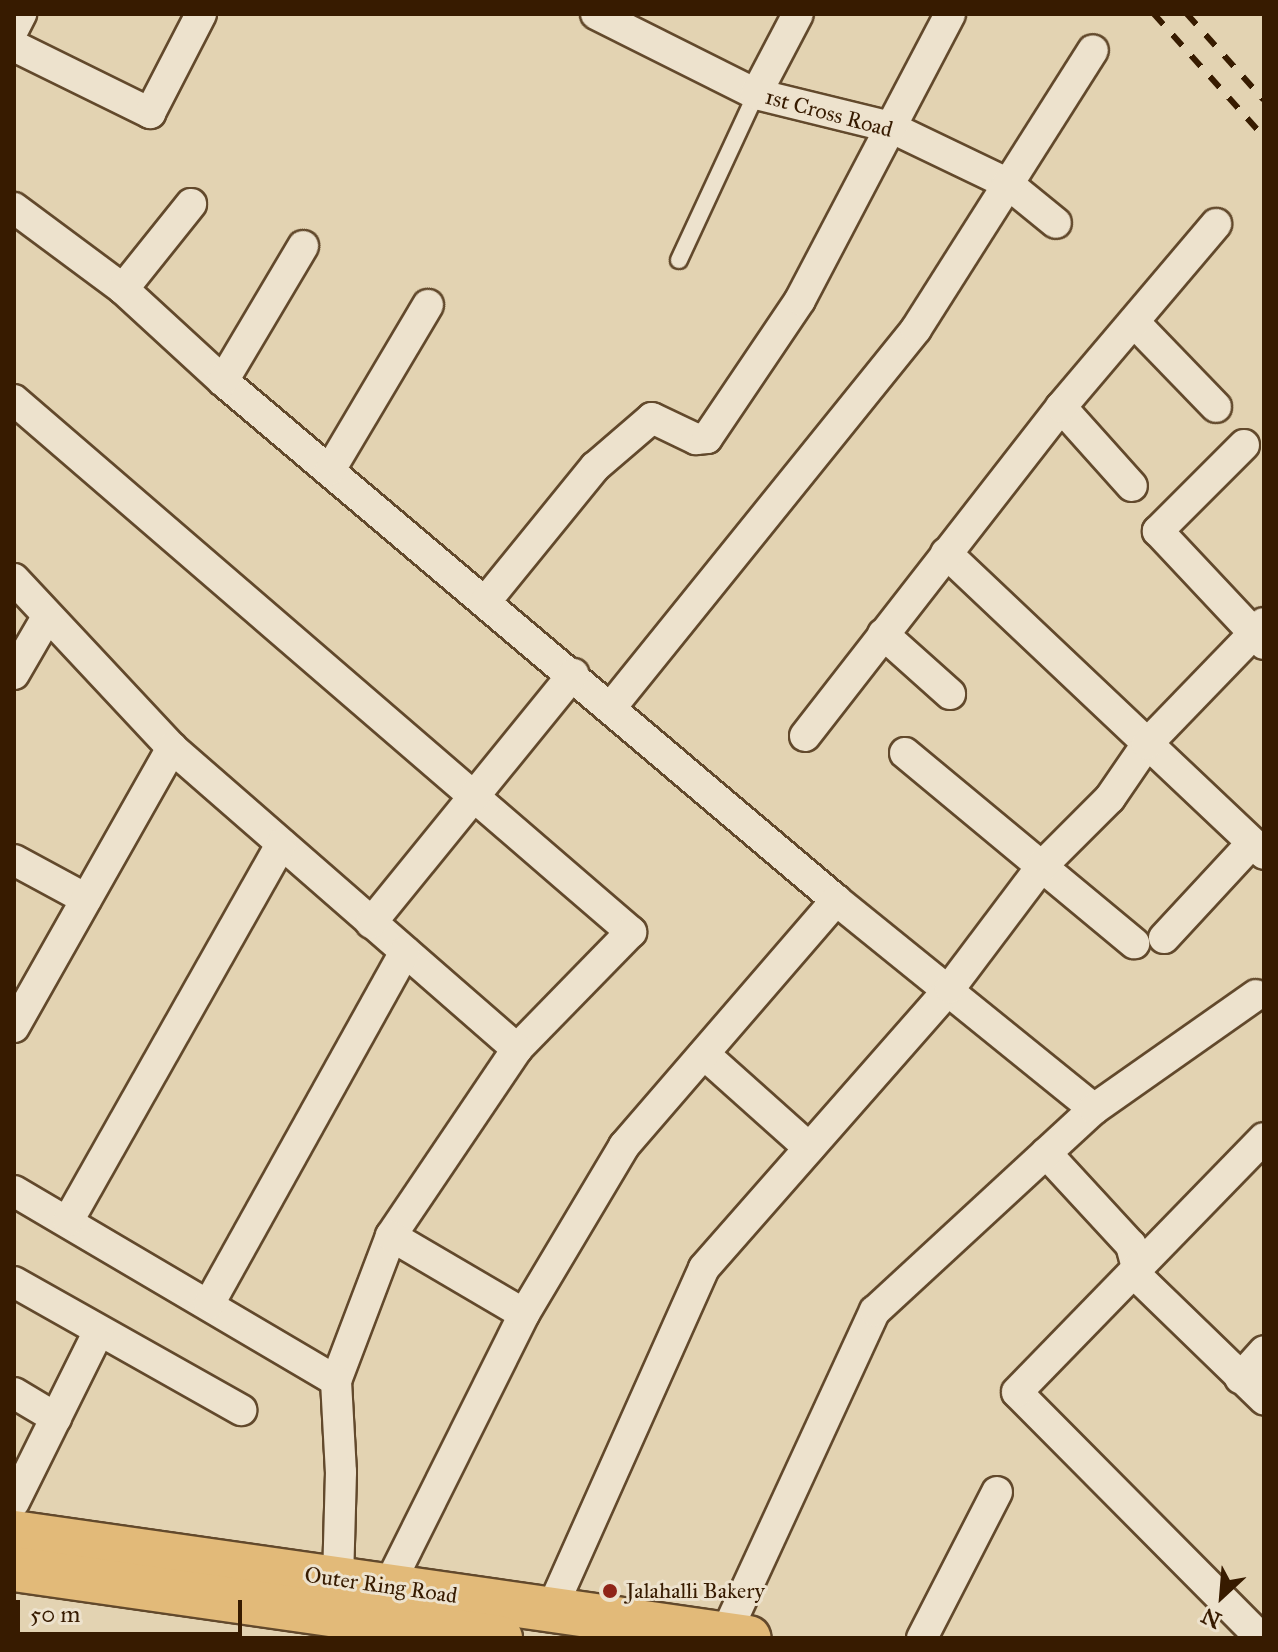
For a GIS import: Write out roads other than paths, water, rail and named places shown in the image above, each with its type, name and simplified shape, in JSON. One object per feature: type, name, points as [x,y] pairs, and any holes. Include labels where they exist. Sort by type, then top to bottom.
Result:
[{"type":"highway","name":"Outer Ring Road","points":[[14,1533],[338,1580],[380,1615],[552,1608],[737,1636]]},
{"type":"highway","name":"Outer Ring Road","points":[[14,1569],[380,1615],[500,1638]]},
{"type":"street","points":[[14,28],[21,14]]},
{"type":"street","points":[[14,46],[150,113],[201,14]]},
{"type":"street","name":"1st Cross Road","points":[[596,14],[648,25],[756,94],[890,127],[1007,183],[1056,223]]},
{"type":"street","points":[[756,94],[798,14]]},
{"type":"street","points":[[486,601],[595,467],[652,418],[696,439],[707,438],[800,300],[950,14]]},
{"type":"street","points":[[612,706],[916,329],[1093,50]]},
{"type":"street","points":[[123,289],[191,204]]},
{"type":"street","points":[[14,208],[123,289],[223,381],[612,706],[836,900],[950,988],[1094,1109]]},
{"type":"street","points":[[805,736],[1061,407],[1216,224]]},
{"type":"street","points":[[223,381],[303,246]]},
{"type":"street","points":[[330,470],[428,305]]},
{"type":"street","points":[[1134,322],[1216,407]]},
{"type":"street","points":[[14,400],[477,796],[631,932],[517,1049],[391,1236],[336,1381],[341,1472],[338,1580]]},
{"type":"street","points":[[1061,407],[1132,486]]},
{"type":"street","points":[[552,1608],[704,1268],[950,988],[1042,866],[1110,798],[1147,744],[1260,633],[1158,531],[1244,445]]},
{"type":"street","points":[[946,553],[1258,849],[1164,938]]},
{"type":"street","points":[[14,579],[172,748],[517,1049]]},
{"type":"street","points":[[14,674],[47,617]]},
{"type":"street","points":[[883,634],[950,694]]},
{"type":"street","points":[[371,923],[573,674]]},
{"type":"street","points":[[15,1022],[172,748]]},
{"type":"street","points":[[905,753],[1134,943]]},
{"type":"street","points":[[68,1221],[281,844]]},
{"type":"street","points":[[14,860],[86,899]]},
{"type":"street","points":[[380,1615],[524,1314],[624,1146],[836,900]]},
{"type":"street","points":[[209,1304],[405,952]]},
{"type":"street","points":[[737,1636],[875,1311],[1094,1109],[1256,995]]},
{"type":"street","points":[[704,1054],[809,1148]]},
{"type":"street","points":[[1261,1638],[1017,1392],[1264,1138]]},
{"type":"street","points":[[1046,1153],[1131,1245],[1135,1268],[1264,1399]]},
{"type":"street","points":[[14,1191],[336,1381]]},
{"type":"street","points":[[391,1236],[524,1314]]},
{"type":"street","points":[[14,1282],[241,1410]]},
{"type":"street","points":[[14,1502],[99,1331]]},
{"type":"street","points":[[1240,1378],[1264,1351]]},
{"type":"street","points":[[14,1393],[56,1418]]},
{"type":"street","points":[[922,1638],[997,1492]]},
{"type":"lane","points":[[679,260],[756,94]]},
{"type":"railway","points":[[1154,14],[1264,137]]},
{"type":"railway","points":[[1187,14],[1264,100]]},
{"type":"place","name":"Jalahalli Bakery","points":[[610,1591]]}]
